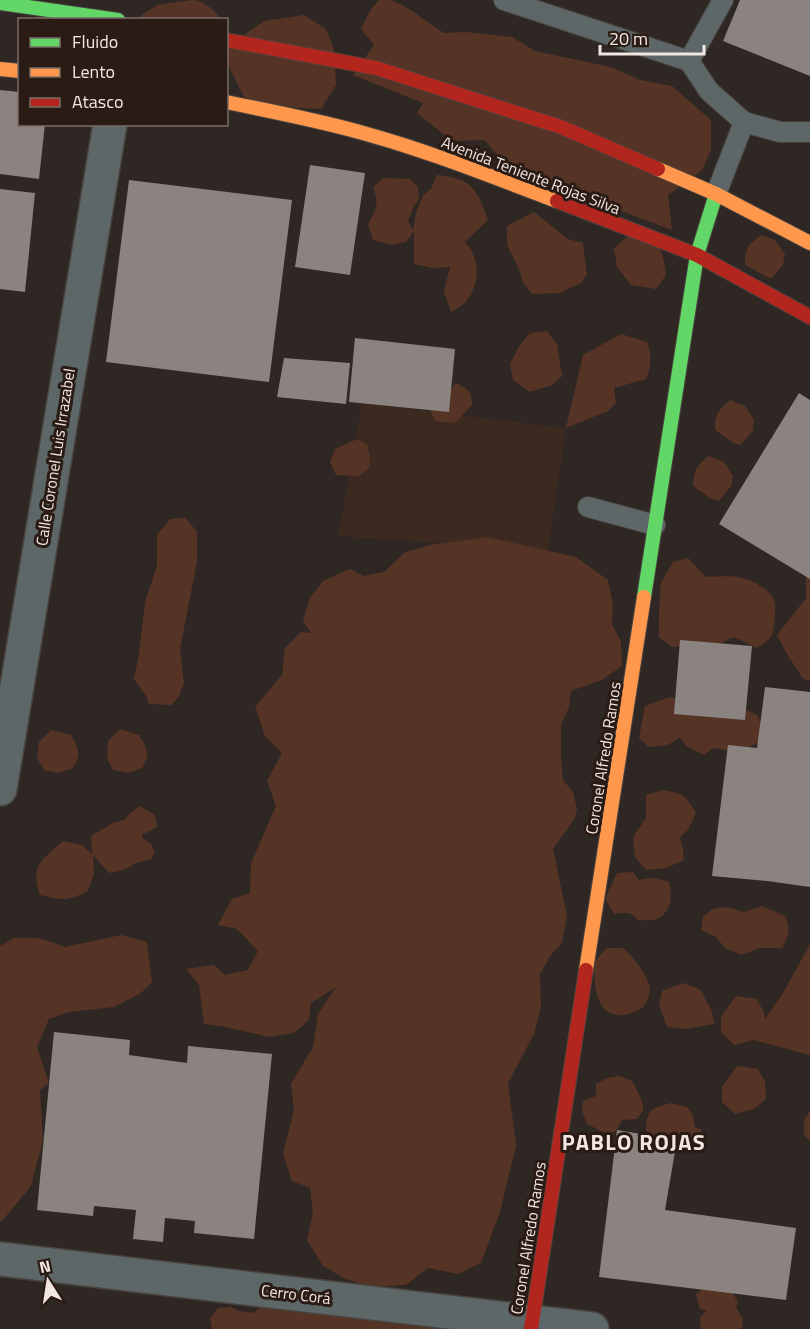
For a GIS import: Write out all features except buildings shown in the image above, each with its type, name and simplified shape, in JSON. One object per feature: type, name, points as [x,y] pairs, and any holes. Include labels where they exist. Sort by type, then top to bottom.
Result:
[{"type":"street","points":[[0,3],[104,18]]},
{"type":"street","points":[[228,40],[376,68],[561,127],[716,194],[810,243]]},
{"type":"street","points":[[0,69],[18,71]]},
{"type":"street","name":"Avenida Teniente Rojas Silva","points":[[228,102],[370,135],[454,162],[697,255],[810,317]]},
{"type":"street","name":"Calle Coronel Luis Irrazabel","points":[[0,789],[110,126]]},
{"type":"street","name":"Coronel Alfredo Ramos","points":[[532,1325],[697,255],[716,194]]},
{"type":"street","name":"Cerro Corá","points":[[0,1259],[532,1325],[592,1329]]},
{"type":"lane","points":[[504,0],[689,61],[709,91],[744,122],[780,132],[810,132]]},
{"type":"lane","points":[[689,61],[723,0]]},
{"type":"lane","points":[[716,194],[744,122]]},
{"type":"lane","points":[[588,507],[655,525]]},
{"type":"shaded area","points":[[192,0],[208,6],[219,18],[138,18],[157,5]]},
{"type":"shaded area","points":[[379,0],[391,0],[406,7],[444,33],[466,32],[512,37],[535,51],[611,67],[640,80],[672,86],[711,120],[711,150],[702,170],[668,195],[672,230],[507,168],[485,140],[452,141],[417,113],[423,103],[353,75],[374,45],[361,29],[371,9]]},
{"type":"shaded area","points":[[304,15],[326,29],[334,49],[336,85],[321,109],[248,105],[229,67],[228,70],[228,37],[234,42],[264,21]]},
{"type":"shaded area","points":[[437,175],[458,179],[472,187],[488,220],[465,242],[474,255],[476,263],[475,286],[466,302],[451,312],[444,291],[450,267],[433,268],[414,264],[414,231],[406,242],[392,245],[373,240],[368,224],[376,206],[373,187],[384,178],[410,179],[418,187],[419,199],[408,221],[413,230],[423,195],[431,189]]},
{"type":"shaded area","points":[[534,212],[568,239],[583,243],[587,274],[581,283],[560,293],[532,294],[523,282],[507,245],[507,226]]},
{"type":"shaded area","points":[[634,231],[658,240],[666,275],[656,289],[631,285],[617,267],[614,248]]},
{"type":"shaded area","points":[[761,235],[775,240],[785,254],[783,265],[771,279],[745,265],[748,247]]},
{"type":"shaded area","points":[[547,331],[557,344],[562,376],[552,385],[530,392],[513,380],[510,364],[519,346],[530,333]]},
{"type":"shaded area","points":[[621,334],[647,342],[651,360],[646,379],[614,388],[616,403],[608,411],[566,428],[583,355]]},
{"type":"shaded area","points":[[456,383],[468,391],[472,405],[455,423],[435,421],[428,406],[450,391]]},
{"type":"shaded area","points":[[730,400],[745,406],[754,420],[753,431],[740,445],[715,430],[718,413]]},
{"type":"shaded area","points":[[362,403],[566,428],[548,551],[338,536]]},
{"type":"shaded area","points":[[357,439],[367,444],[370,457],[369,468],[359,476],[336,475],[330,462],[335,449]]},
{"type":"shaded area","points":[[709,456],[724,462],[733,476],[731,486],[719,501],[710,498],[693,486],[696,469]]},
{"type":"shaded area","points":[[186,518],[197,532],[197,562],[180,649],[184,683],[179,696],[172,705],[149,704],[134,679],[145,602],[157,566],[157,535],[170,519]]},
{"type":"shaded area","points":[[487,537],[576,557],[608,580],[613,605],[612,624],[621,642],[622,666],[602,680],[571,691],[569,707],[561,725],[563,780],[573,792],[577,809],[575,818],[553,849],[567,916],[562,943],[551,955],[540,974],[541,1005],[534,1034],[508,1083],[516,1145],[500,1212],[481,1263],[458,1274],[428,1268],[406,1285],[371,1287],[346,1279],[323,1266],[307,1240],[313,1212],[310,1188],[292,1181],[283,1154],[294,1111],[291,1084],[313,1047],[318,1014],[336,987],[311,1003],[309,1020],[294,1033],[269,1037],[204,1024],[199,985],[186,969],[214,965],[225,975],[248,970],[258,951],[237,929],[218,925],[232,899],[250,893],[251,863],[276,806],[267,781],[282,753],[265,736],[255,707],[282,675],[285,648],[301,632],[311,633],[303,621],[310,598],[323,581],[350,569],[364,576],[384,572],[404,553],[430,545]]},
{"type":"shaded area","points":[[688,558],[706,577],[727,576],[748,579],[769,593],[775,602],[774,628],[766,642],[757,648],[734,637],[720,643],[672,647],[659,637],[661,583],[673,562]]},
{"type":"shaded area","points":[[806,558],[810,559],[810,681],[803,679],[777,635],[806,598]]},
{"type":"shaded area","points":[[670,697],[689,701],[725,701],[757,715],[763,726],[761,741],[739,752],[713,748],[704,755],[686,746],[680,737],[668,745],[649,747],[639,738],[645,706]]},
{"type":"shaded area","points":[[120,729],[139,735],[142,740],[147,755],[142,768],[128,773],[113,770],[107,758],[108,741]]},
{"type":"shaded area","points":[[51,730],[71,735],[78,751],[73,768],[59,773],[44,770],[37,758],[39,742]]},
{"type":"shaded area","points":[[663,790],[684,796],[696,813],[688,830],[680,837],[684,860],[666,868],[646,870],[635,857],[633,837],[646,818],[646,795]]},
{"type":"shaded area","points":[[140,806],[155,815],[157,827],[142,835],[155,852],[151,859],[109,873],[93,855],[94,874],[88,891],[64,899],[40,895],[36,877],[37,870],[49,853],[63,841],[82,845],[92,854],[91,836],[113,823],[126,819]]},
{"type":"shaded area","points":[[633,872],[639,880],[654,878],[669,882],[671,894],[669,905],[660,918],[638,920],[628,913],[614,914],[605,899],[617,873]]},
{"type":"shaded area","points":[[762,906],[785,916],[788,932],[782,948],[760,948],[741,955],[725,948],[716,937],[701,930],[703,916],[713,909],[727,907],[744,912]]},
{"type":"shaded area","points":[[121,935],[147,942],[152,982],[141,993],[114,1007],[69,1012],[49,1019],[37,1047],[49,1083],[40,1090],[43,1140],[31,1186],[0,1221],[0,946],[14,938],[39,938],[65,947]]},
{"type":"shaded area","points":[[810,944],[810,1055],[753,1040],[734,1045],[721,1032],[721,1017],[736,996],[757,999],[765,1019],[783,993]]},
{"type":"shaded area","points":[[607,948],[623,948],[644,973],[650,989],[649,997],[643,1008],[625,1015],[607,1011],[601,1005],[596,989],[594,962]]},
{"type":"shaded area","points":[[683,983],[700,989],[712,1011],[714,1024],[687,1029],[667,1027],[659,1005],[662,991]]},
{"type":"shaded area","points":[[737,1066],[758,1069],[765,1082],[766,1099],[754,1109],[735,1114],[722,1102],[722,1087]]},
{"type":"shaded area","points":[[619,1076],[632,1081],[640,1096],[643,1111],[637,1119],[622,1120],[617,1130],[609,1135],[587,1124],[582,1111],[583,1101],[596,1096],[596,1084],[607,1078]]},
{"type":"shaded area","points":[[671,1103],[687,1107],[693,1115],[695,1128],[701,1129],[704,1141],[701,1148],[694,1153],[683,1149],[679,1143],[659,1146],[646,1130],[652,1110]]},
{"type":"shaded area","points":[[810,1111],[810,1141],[804,1135],[804,1120]]},
{"type":"shaded area","points":[[720,1277],[738,1301],[736,1307],[743,1320],[740,1329],[701,1329],[700,1317],[707,1311],[700,1309],[696,1294]]},
{"type":"shaded area","points":[[264,1306],[455,1329],[212,1329],[210,1318],[218,1308],[231,1307],[253,1313]]},
{"type":"traffic: fast","points":[[0,3],[104,18]]},
{"type":"traffic: fast","points":[[644,597],[697,255],[716,194]]},
{"type":"traffic: slow","points":[[0,69],[18,71]]},
{"type":"traffic: slow","points":[[228,102],[316,121],[394,142],[557,201]]},
{"type":"traffic: slow","points":[[658,169],[716,194],[810,243]]},
{"type":"traffic: slow","points":[[586,970],[644,597]]},
{"type":"traffic: jam","points":[[228,40],[376,68],[561,127],[658,169]]},
{"type":"traffic: jam","points":[[557,201],[697,255],[810,317]]},
{"type":"traffic: jam","points":[[531,1329],[586,970]]},
{"type":"district","name":"PABLO ROJAS","points":[[634,1142]]}]
